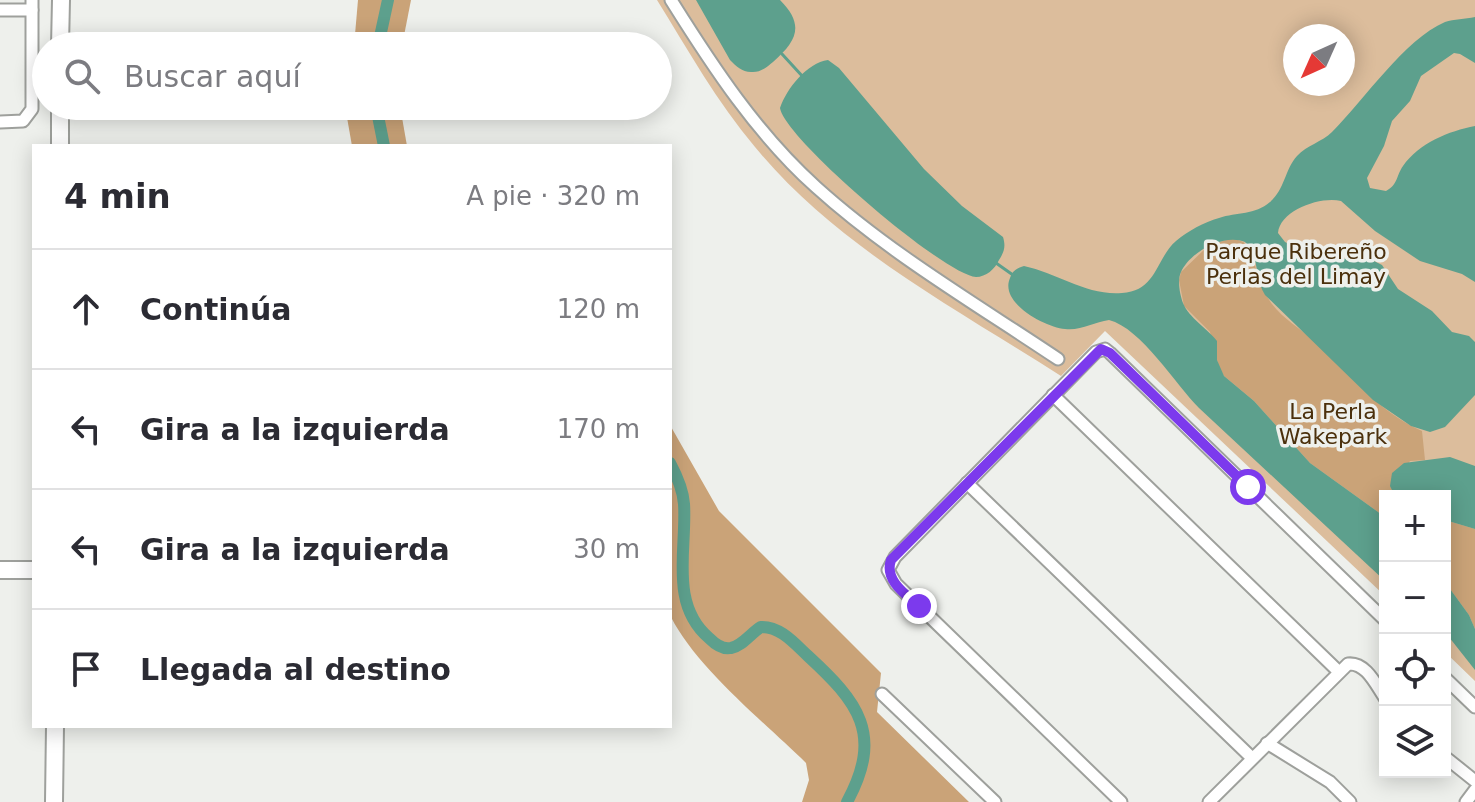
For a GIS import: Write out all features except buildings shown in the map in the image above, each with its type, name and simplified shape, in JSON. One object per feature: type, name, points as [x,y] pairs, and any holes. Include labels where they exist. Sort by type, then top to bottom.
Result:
[{"type":"main road","points":[[60,32],[61,0]]},
{"type":"main road","points":[[60,120],[60,144]]},
{"type":"main road","points":[[0,570],[32,570]]},
{"type":"main road","points":[[54,802],[55,728]]},
{"type":"street","points":[[671,0],[733,94],[784,156],[814,185],[881,240],[1058,359]]},
{"type":"street","points":[[0,10],[32,5],[30,114],[23,121],[0,122]]},
{"type":"street","points":[[1121,802],[889,574],[891,560],[1096,352],[1108,351],[1379,614]]},
{"type":"street","points":[[1053,395],[1338,671]]},
{"type":"street","points":[[967,483],[1252,758]]},
{"type":"street","points":[[1209,802],[1348,664],[1358,664],[1379,690]]},
{"type":"street","points":[[1451,684],[1475,707]]},
{"type":"street","points":[[882,694],[995,802]]},
{"type":"street","points":[[1267,743],[1330,782],[1350,802]]},
{"type":"street","points":[[1451,762],[1475,781]]},
{"type":"street","points":[[1466,802],[1475,790]]},
{"type":"green space","points":[[358,0],[411,0],[405,32],[355,32]]},
{"type":"green space","name":"Parque Ribereño Perlas del Limay","points":[[657,0],[1475,0],[1475,681],[1451,658],[1451,490],[1379,490],[1379,590],[1105,331],[1061,376],[939,300],[859,245],[822,215],[755,147],[715,94]]},
{"type":"green space","points":[[347,120],[402,120],[407,144],[352,144]]},
{"type":"green space","name":"La Perla Wakepark","points":[[1229,239],[1244,242],[1251,251],[1262,288],[1281,314],[1377,402],[1422,431],[1425,460],[1410,461],[1393,490],[1379,490],[1379,513],[1310,463],[1254,401],[1224,376],[1210,332],[1184,306],[1179,280],[1181,272],[1208,246]]},
{"type":"green space","points":[[672,429],[719,511],[881,673],[877,712],[969,802],[802,802],[809,780],[806,763],[751,712],[682,636],[672,619]]},
{"type":"green space","points":[[1451,522],[1475,529],[1475,629],[1451,590]]},
{"type":"shaded area","points":[[696,0],[780,0],[793,17],[795,32],[788,47],[766,68],[745,71],[730,60]]},
{"type":"shaded area","points":[[1475,17],[1475,63],[1454,53],[1421,76],[1410,101],[1392,121],[1384,146],[1367,178],[1370,188],[1386,191],[1393,186],[1403,166],[1417,151],[1445,135],[1475,126],[1475,282],[1462,274],[1420,261],[1375,231],[1341,201],[1303,206],[1286,218],[1278,233],[1291,245],[1382,265],[1398,289],[1432,311],[1452,332],[1469,336],[1475,342],[1475,395],[1445,427],[1430,432],[1411,426],[1373,400],[1265,295],[1253,254],[1245,242],[1227,240],[1208,246],[1185,265],[1179,279],[1186,308],[1217,341],[1217,360],[1224,376],[1254,401],[1310,463],[1379,513],[1379,575],[1199,408],[1133,334],[1109,320],[1071,329],[1046,324],[1017,305],[1008,287],[1012,273],[1024,266],[1097,291],[1134,291],[1149,280],[1169,248],[1186,234],[1202,224],[1252,211],[1270,202],[1297,156],[1332,132],[1400,56],[1430,30],[1445,22]]},
{"type":"shaded area","points":[[828,60],[839,68],[924,169],[962,206],[1003,237],[1003,252],[990,272],[976,277],[932,254],[835,174],[788,124],[780,108],[788,92],[805,71]]},
{"type":"shaded area","points":[[1450,457],[1475,466],[1475,529],[1451,522],[1451,490],[1392,490],[1392,473],[1404,463]]},
{"type":"shaded area","points":[[1451,590],[1475,629],[1475,670],[1451,640]]},
{"type":"waterway","points":[[381,32],[388,0]]},
{"type":"waterway","points":[[782,54],[804,78]]},
{"type":"waterway","points":[[379,120],[384,144]]},
{"type":"waterway","points":[[996,263],[1013,275]]},
{"type":"waterway","points":[[672,467],[683,498],[683,575],[689,609],[697,624],[721,647],[735,647],[761,627],[775,629],[792,641],[840,689],[852,704],[864,738],[864,757],[847,802]]},
{"type":"route","points":[[919,606],[892,580],[888,570],[891,560],[1101,349],[1110,353],[1248,487]]}]
